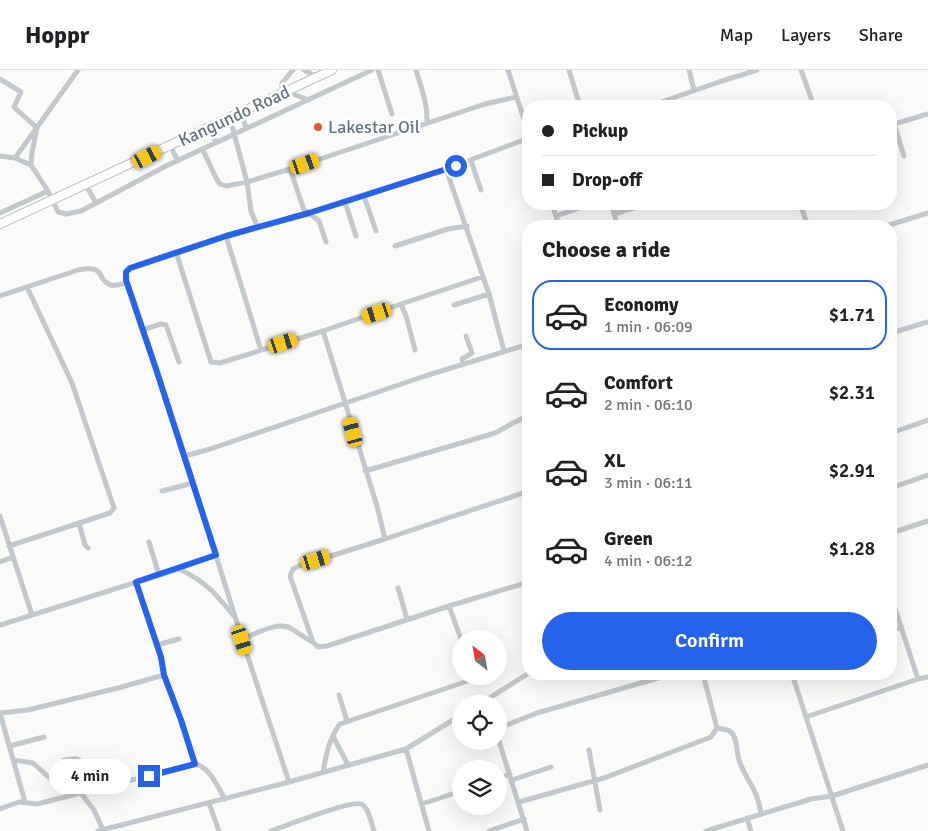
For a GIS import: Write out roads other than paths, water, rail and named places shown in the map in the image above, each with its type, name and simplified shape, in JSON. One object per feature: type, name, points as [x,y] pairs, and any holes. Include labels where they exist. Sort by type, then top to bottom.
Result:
[{"type":"highway","name":"Kangundo Road","points":[[0,224],[86,186],[332,70]]},
{"type":"street","points":[[15,158],[78,70]]},
{"type":"street","points":[[293,70],[282,84],[285,92],[309,100]]},
{"type":"street","points":[[304,70],[317,77]]},
{"type":"street","points":[[0,156],[15,158],[31,165],[60,214],[80,211],[125,186],[372,70]]},
{"type":"street","points":[[378,70],[392,114]]},
{"type":"street","points":[[416,70],[428,111],[427,123]]},
{"type":"street","points":[[508,70],[522,115]]},
{"type":"street","points":[[569,70],[578,100]]},
{"type":"street","points":[[689,70],[694,90]]},
{"type":"street","points":[[666,100],[757,70]]},
{"type":"street","points":[[801,70],[812,100]]},
{"type":"street","points":[[0,79],[21,92],[14,107],[36,128]]},
{"type":"street","points":[[204,150],[216,178],[220,184],[226,186],[290,170],[485,104],[516,97]]},
{"type":"street","points":[[241,112],[246,128]]},
{"type":"street","points":[[897,124],[928,114]]},
{"type":"street","points":[[230,118],[247,182],[251,211],[257,226]]},
{"type":"street","points":[[210,127],[216,143]]},
{"type":"street","points":[[31,165],[36,128]]},
{"type":"street","points":[[289,782],[242,640],[185,456],[126,282],[126,272],[130,268],[176,252],[257,226],[271,224],[345,202],[471,161],[522,136]]},
{"type":"street","points":[[897,136],[904,156]]},
{"type":"street","points":[[170,146],[178,161]]},
{"type":"street","points":[[471,161],[481,190]]},
{"type":"street","points":[[446,169],[489,294],[504,351]]},
{"type":"street","points":[[290,170],[304,210],[319,221],[326,242]]},
{"type":"street","points":[[86,186],[96,203]]},
{"type":"street","points":[[0,213],[48,192]]},
{"type":"street","points":[[364,196],[376,231]]},
{"type":"street","points":[[345,202],[356,236]]},
{"type":"street","points":[[554,210],[557,220]]},
{"type":"street","points":[[556,216],[574,210]]},
{"type":"street","points":[[613,210],[616,220]]},
{"type":"street","points":[[614,214],[627,210]]},
{"type":"street","points":[[897,223],[928,213]]},
{"type":"street","points":[[396,246],[448,229],[467,226]]},
{"type":"street","points":[[226,236],[260,350]]},
{"type":"street","points":[[176,252],[211,362],[220,363],[323,331],[482,277]]},
{"type":"street","points":[[0,296],[78,270],[90,268],[96,269],[108,284],[112,286],[126,282]]},
{"type":"street","points":[[9,546],[110,513],[114,508],[72,383],[27,287]]},
{"type":"street","points":[[454,305],[489,294]]},
{"type":"street","points":[[401,304],[415,350]]},
{"type":"street","points":[[897,331],[928,322]]},
{"type":"street","points":[[142,330],[161,324],[166,325],[179,362]]},
{"type":"street","points":[[323,331],[377,506],[385,539]]},
{"type":"street","points":[[462,364],[462,359],[472,352],[466,336]]},
{"type":"street","points":[[185,456],[522,346]]},
{"type":"street","points":[[365,470],[492,434],[522,418]]},
{"type":"street","points":[[897,431],[928,420]]},
{"type":"street","points":[[897,486],[928,475]]},
{"type":"street","points":[[162,491],[192,483]]},
{"type":"street","points":[[312,642],[290,576],[293,569],[522,493]]},
{"type":"street","points":[[0,516],[32,615]]},
{"type":"street","points":[[897,531],[928,521]]},
{"type":"street","points":[[79,523],[85,545],[88,548]]},
{"type":"street","points":[[149,542],[158,575]]},
{"type":"street","points":[[0,624],[179,569],[216,555]]},
{"type":"street","points":[[0,562],[13,557]]},
{"type":"street","points":[[179,569],[196,577],[211,589],[235,618]]},
{"type":"street","points":[[136,582],[157,645],[164,675],[195,764]]},
{"type":"street","points":[[242,640],[283,625],[292,628],[318,647],[327,646],[406,619],[522,584]]},
{"type":"street","points":[[398,588],[406,619]]},
{"type":"street","points":[[449,606],[458,630]]},
{"type":"street","points":[[897,613],[918,678]]},
{"type":"street","points":[[897,629],[902,627]]},
{"type":"street","points":[[157,645],[179,639]]},
{"type":"street","points":[[25,802],[0,713],[28,710],[164,675]]},
{"type":"street","points":[[496,695],[522,678]]},
{"type":"street","points":[[806,716],[918,678],[927,678]]},
{"type":"street","points":[[507,725],[537,713],[651,680]]},
{"type":"street","points":[[519,802],[595,780],[711,737],[717,728],[705,680]]},
{"type":"street","points":[[794,680],[843,831]]},
{"type":"street","points":[[323,772],[328,749],[340,724],[456,685]]},
{"type":"street","points":[[339,695],[348,721]]},
{"type":"street","points":[[14,760],[33,763],[62,790],[80,792],[94,810],[101,830],[225,799],[406,749],[452,721]]},
{"type":"street","points":[[717,728],[733,734],[740,763],[760,802],[761,814]]},
{"type":"street","points":[[333,736],[348,765]]},
{"type":"street","points":[[10,746],[44,737]]},
{"type":"street","points":[[406,749],[430,831]]},
{"type":"street","points":[[502,750],[527,831]]},
{"type":"street","points":[[588,750],[600,810]]},
{"type":"street","points":[[64,760],[76,759],[81,761],[87,774],[88,790]]},
{"type":"street","points":[[0,809],[19,802],[37,804],[195,764],[202,765],[207,770],[225,799]]},
{"type":"street","points":[[706,831],[811,799],[832,796],[928,765]]},
{"type":"street","points":[[507,777],[551,767]]},
{"type":"street","points":[[422,804],[452,794]]},
{"type":"street","points":[[209,803],[219,831]]},
{"type":"street","points":[[272,831],[357,803],[362,804],[366,808],[374,831]]},
{"type":"street","points":[[747,818],[751,831]]},
{"type":"street","points":[[489,831],[524,819]]},
{"type":"place","name":"Lakestar Oil","points":[[318,127]]}]
